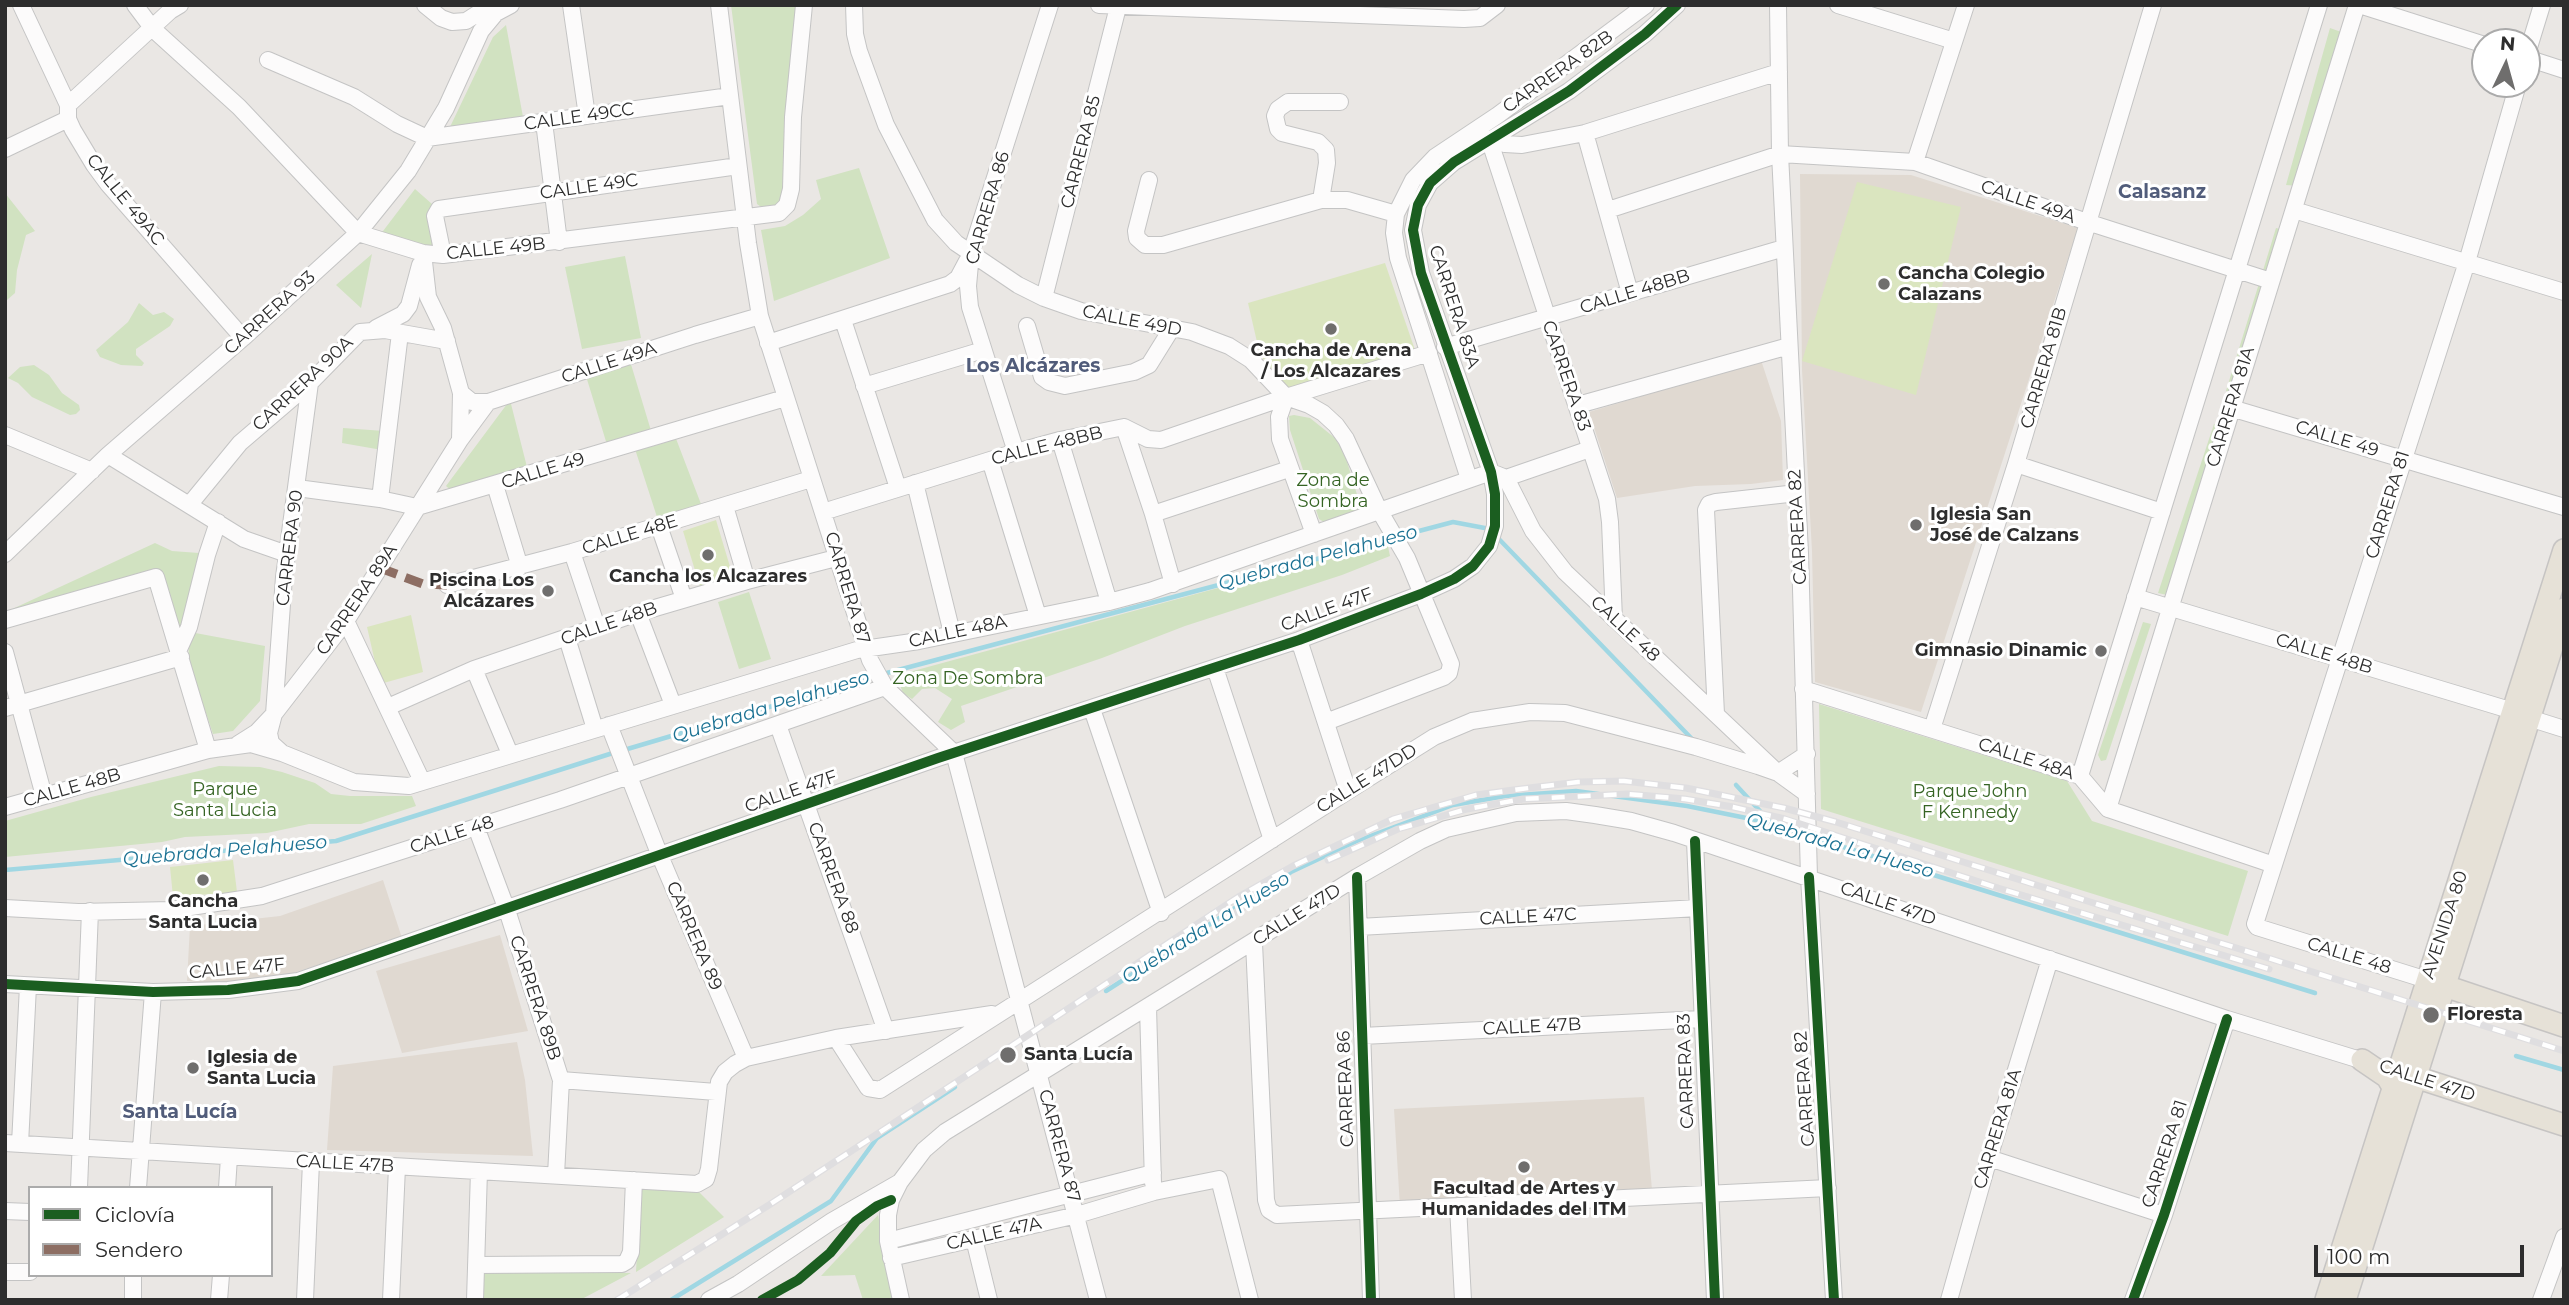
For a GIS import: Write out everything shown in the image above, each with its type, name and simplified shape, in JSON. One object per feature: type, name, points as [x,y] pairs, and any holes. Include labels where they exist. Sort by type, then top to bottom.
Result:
[{"type":"main road","name":"AVENIDA 80","points":[[2326,1300],[2436,983],[2521,714],[2564,550]]},
{"type":"main road","name":"AVENIDA 80","points":[[2521,714],[2564,609]]},
{"type":"main road","name":"CALLE 48","points":[[2436,983],[2564,1026]]},
{"type":"main road","points":[[2362,1060],[2380,1072],[2402,1079]]},
{"type":"main road","name":"AVENIDA 80","points":[[2345,1300],[2402,1079]]},
{"type":"main road","name":"CALLE 47D","points":[[2402,1079],[2564,1125]]},
{"type":"street","name":"CALLE 49AC","points":[[21,5],[81,144],[108,184],[243,338]]},
{"type":"street","name":"CALLE 49B","points":[[135,5],[153,29],[239,107],[358,233],[423,253],[443,255],[779,214],[787,205],[789,197],[793,117],[804,5]]},
{"type":"street","points":[[5,149],[68,112],[170,11],[180,5]]},
{"type":"street","points":[[425,5],[441,18],[452,22],[466,21],[491,5]]},
{"type":"street","name":"CARRERA 93","points":[[5,554],[108,456],[358,233],[408,171],[446,108],[481,31],[496,13],[511,5]]},
{"type":"street","points":[[571,5],[587,116]]},
{"type":"street","name":"CARRERA 87","points":[[719,5],[738,166],[760,316],[867,654],[883,683],[954,753],[1098,1300]]},
{"type":"street","name":"CALLE 49D","points":[[854,5],[855,34],[859,51],[886,125],[935,220],[956,243],[1018,285],[1081,312],[1172,328],[1208,337],[1229,346],[1251,360],[1286,397]]},
{"type":"street","name":"CARRERA 86","points":[[1016,452],[968,299],[971,253],[1050,5]]},
{"type":"street","points":[[1099,5],[1464,19],[1480,18],[1492,10]]},
{"type":"street","name":"CARRERA 82B","points":[[1396,214],[1413,180],[1444,150],[1498,115],[1646,5]]},
{"type":"street","name":"CARRERA 82B","points":[[1489,139],[1569,91],[1644,34],[1677,5]]},
{"type":"street","name":"CARRERA 82","points":[[1778,5],[1780,154],[1797,494],[1809,877],[1834,1300]]},
{"type":"street","points":[[1838,5],[1954,41]]},
{"type":"street","points":[[1915,162],[1966,5]]},
{"type":"street","name":"CARRERA 81B","points":[[1933,729],[2016,464],[2153,5]]},
{"type":"street","name":"CARRERA 81A","points":[[2080,776],[2319,5]]},
{"type":"street","points":[[2358,5],[2471,41]]},
{"type":"street","name":"CARRERA 81A","points":[[2108,809],[2358,5]]},
{"type":"street","points":[[2535,28],[2542,5]]},
{"type":"street","name":"CARRERA 85","points":[[1044,298],[1118,6]]},
{"type":"street","points":[[268,60],[354,97],[397,124],[427,138]]},
{"type":"street","points":[[2541,61],[2564,69]]},
{"type":"street","points":[[1489,139],[1522,145],[1585,133],[1779,72]]},
{"type":"street","name":"CALLE 49CC","points":[[427,138],[730,96]]},
{"type":"street","name":"CARRERA 81","points":[[2255,926],[2467,262],[2514,98]]},
{"type":"street","points":[[1321,200],[1327,163],[1326,150],[1318,142],[1282,133],[1278,129],[1275,116],[1278,108],[1288,102],[1340,102]]},
{"type":"street","points":[[544,122],[559,242]]},
{"type":"street","points":[[1585,133],[1630,293]]},
{"type":"street","name":"CARRERA 83","points":[[1489,139],[1547,319],[1578,405],[1609,509],[1614,619]]},
{"type":"street","name":"CARRERA 83A","points":[[1489,139],[1454,162],[1430,183],[1416,212],[1413,230],[1419,265],[1491,472]]},
{"type":"street","points":[[1608,210],[1780,154]]},
{"type":"street","name":"CALLE 49A","points":[[1780,154],[1915,162],[2087,222],[2271,281]]},
{"type":"street","name":"CALLE 49C","points":[[443,255],[435,216],[439,209],[738,166]]},
{"type":"street","points":[[1149,180],[1136,231],[1137,237],[1145,244],[1163,245],[1321,200],[1346,200],[1396,214],[1394,233],[1398,258],[1469,478]]},
{"type":"street","points":[[2294,210],[2564,292]]},
{"type":"street","name":"CALLE 48BB","points":[[1446,347],[1784,248]]},
{"type":"street","points":[[371,330],[403,314],[409,306],[423,253]]},
{"type":"street","points":[[423,253],[428,297],[447,341],[461,393],[460,440]]},
{"type":"street","points":[[768,343],[955,281],[971,253]]},
{"type":"street","name":"CALLE 49A","points":[[488,402],[760,316]]},
{"type":"street","points":[[843,320],[898,488]]},
{"type":"street","points":[[1027,326],[1042,377],[1049,382],[1065,386],[1134,372],[1149,365],[1172,328]]},
{"type":"street","name":"CARRERA 90A","points":[[190,503],[240,443],[310,383],[354,336],[371,330],[447,341]]},
{"type":"street","points":[[380,499],[400,333]]},
{"type":"street","points":[[1578,405],[1789,346]]},
{"type":"street","points":[[864,386],[982,350]]},
{"type":"street","name":"CALLE 48BB","points":[[823,512],[1060,440],[1124,427],[1148,439],[1161,440],[1286,397],[1429,353]]},
{"type":"street","name":"CARRERA 90","points":[[282,753],[269,738],[274,714],[287,554],[310,383]]},
{"type":"street","points":[[461,393],[472,402],[488,402]]},
{"type":"street","points":[[1314,534],[1280,439],[1278,423],[1280,409],[1286,397],[1317,408],[1336,425],[1352,450],[1383,516],[1405,554],[1451,664],[1449,673],[1439,679],[1326,722]]},
{"type":"street","name":"CALLE 49","points":[[297,488],[380,499],[417,507],[785,398]]},
{"type":"street","name":"CARRERA 89A","points":[[236,745],[257,732],[274,714],[346,621],[460,440],[488,402]]},
{"type":"street","name":"CALLE 49","points":[[2231,408],[2564,507]]},
{"type":"street","points":[[1124,427],[1173,584]]},
{"type":"street","points":[[5,435],[92,471]]},
{"type":"street","points":[[1060,440],[1109,602]]},
{"type":"street","points":[[1491,472],[1506,478],[1590,449]]},
{"type":"street","points":[[108,456],[256,544],[287,554]]},
{"type":"street","points":[[990,460],[1038,615]]},
{"type":"street","points":[[2016,464],[2162,512]]},
{"type":"street","points":[[1153,514],[1289,469]]},
{"type":"street","name":"CALLE 48A","points":[[422,781],[606,729],[673,705],[867,654],[952,633],[1109,602],[1173,584],[1314,534],[1383,516],[1469,478],[1491,472]]},
{"type":"street","name":"CALLE 47F","points":[[5,984],[153,992],[228,990],[298,981],[954,753],[1299,640],[1421,594],[1454,579],[1473,566],[1487,550],[1494,532],[1495,494],[1491,472]]},
{"type":"street","name":"CALLE 48","points":[[1506,478],[1533,531],[1565,572],[1778,774]]},
{"type":"street","name":"CALLE 48E","points":[[447,585],[572,552],[811,479]]},
{"type":"street","points":[[915,483],[952,633]]},
{"type":"street","points":[[495,485],[520,566]]},
{"type":"street","points":[[1716,714],[1705,514],[1707,506],[1712,503],[1797,494]]},
{"type":"street","points":[[725,506],[747,581]]},
{"type":"street","points":[[180,653],[206,555],[218,523]]},
{"type":"street","points":[[659,526],[684,599]]},
{"type":"street","points":[[572,552],[597,627]]},
{"type":"street","name":"CALLE 48B","points":[[388,707],[474,669],[638,613],[836,558]]},
{"type":"street","points":[[5,620],[156,577],[208,750]]},
{"type":"street","name":"CALLE 48B","points":[[2135,597],[2564,729]]},
{"type":"street","points":[[638,613],[673,705]]},
{"type":"street","points":[[346,621],[422,781]]},
{"type":"street","name":"CARRERA 89","points":[[567,638],[627,771],[746,1058]]},
{"type":"street","points":[[1299,640],[1348,791]]},
{"type":"street","points":[[5,652],[12,706],[44,796]]},
{"type":"street","points":[[12,706],[180,653]]},
{"type":"street","points":[[1215,668],[1272,840]]},
{"type":"street","points":[[474,669],[510,754]]},
{"type":"street","name":"CALLE 48","points":[[5,908],[171,910],[262,897],[477,827],[627,771],[778,725],[883,683]]},
{"type":"street","name":"CALLE 48A","points":[[1803,690],[2080,776],[2108,809]]},
{"type":"street","points":[[1092,709],[1161,913]]},
{"type":"street","name":"CALLE 47DD","points":[[836,1038],[868,1088],[877,1091],[1161,913],[1434,737],[1491,717],[1530,712],[1565,713],[1696,747],[1778,774],[1807,802]]},
{"type":"street","name":"CARRERA 88","points":[[778,725],[886,1031]]},
{"type":"street","name":"CALLE 48B","points":[[5,807],[208,750],[251,744],[282,753],[354,782],[409,786],[422,781]]},
{"type":"street","points":[[1778,774],[1807,754]]},
{"type":"street","points":[[2108,809],[2274,865]]},
{"type":"street","name":"CALLE 47D","points":[[901,1300],[888,1241],[890,1208],[900,1182],[924,1150],[945,1132],[1357,877],[1446,829],[1516,813],[1566,811],[1631,821],[1809,877],[2227,1019],[2362,1060]]},
{"type":"street","name":"CARRERA 89B","points":[[477,827],[507,910],[561,1080],[556,1175]]},
{"type":"street","name":"CARRERA 83","points":[[1695,841],[1708,1194],[1715,1300]]},
{"type":"street","name":"CARRERA 86","points":[[1357,877],[1371,1300]]},
{"type":"street","name":"CALLE 47C","points":[[1359,927],[1698,908]]},
{"type":"street","points":[[79,1186],[90,911]]},
{"type":"street","name":"CALLE 48","points":[[2255,926],[2436,983]]},
{"type":"street","points":[[1254,943],[1266,1200],[1269,1210],[1277,1215],[1828,1188]]},
{"type":"street","name":"CARRERA 81A","points":[[1949,1300],[2050,959]]},
{"type":"street","points":[[13,1144],[28,986]]},
{"type":"street","points":[[138,1186],[153,992]]},
{"type":"street","points":[[1148,1007],[1154,1192]]},
{"type":"street","name":"CALLE 47DD","points":[[716,1092],[725,1072],[746,1058],[836,1038],[1000,1012]]},
{"type":"street","name":"CALLE 47B","points":[[1362,1036],[1702,1019]]},
{"type":"street","name":"CARRERA 81","points":[[2133,1300],[2164,1214],[2227,1019]]},
{"type":"street","points":[[561,1080],[716,1092]]},
{"type":"street","name":"CALLE 47B","points":[[13,1144],[697,1184],[702,1183],[707,1176],[716,1092]]},
{"type":"street","points":[[227,1186],[229,1157]]},
{"type":"street","points":[[1989,1158],[2164,1214]]},
{"type":"street","points":[[305,1300],[311,1162]]},
{"type":"street","points":[[391,1300],[397,1167]]},
{"type":"street","points":[[475,1300],[479,1171]]},
{"type":"street","name":"CALLE 47A","points":[[888,1241],[1153,1173]]},
{"type":"street","name":"CALLE 47A","points":[[891,1258],[1077,1215],[1154,1192],[1219,1179],[1250,1300]]},
{"type":"street","points":[[476,1265],[617,1265],[627,1261],[631,1252],[634,1180]]},
{"type":"street","points":[[709,1300],[738,1284],[832,1221],[900,1182]]},
{"type":"street","points":[[1458,1206],[1463,1300]]},
{"type":"street","points":[[5,1211],[28,1212]]},
{"type":"street","points":[[2541,1300],[2564,1237]]},
{"type":"street","points":[[974,1239],[989,1300]]},
{"type":"street","points":[[5,1272],[28,1272]]},
{"type":"street","points":[[133,1277],[133,1300]]},
{"type":"street","points":[[219,1300],[221,1277]]},
{"type":"shaded area","points":[[1800,174],[1911,175],[2078,228],[1921,712],[1815,682],[1812,551],[1802,370]]},
{"type":"shaded area","points":[[1761,360],[1781,421],[1783,480],[1695,486],[1617,498],[1589,412]]},
{"type":"shaded area","points":[[383,880],[402,938],[271,980],[227,985],[187,981],[190,926],[280,916]]},
{"type":"shaded area","points":[[500,935],[528,1031],[402,1053],[376,971]]},
{"type":"shaded area","points":[[517,1042],[525,1080],[533,1156],[327,1150],[333,1066]]},
{"type":"shaded area","name":"Facultad de Artes y Humanidades del ITM","points":[[1644,1097],[1652,1190],[1400,1207],[1394,1109]]},
{"type":"green space","points":[[731,5],[798,5],[784,198],[775,208],[764,209],[757,204]]},
{"type":"green space","points":[[506,25],[523,117],[449,129],[493,37]]},
{"type":"green space","points":[[2330,28],[2344,33],[2298,186],[2286,185]]},
{"type":"green space","points":[[859,168],[890,258],[774,301],[761,230],[785,226],[821,199],[816,180]]},
{"type":"green space","name":"Cancha Colegio Calazans","points":[[1857,182],[1961,207],[1916,395],[1802,361]]},
{"type":"green space","points":[[415,189],[432,204],[435,251],[380,235]]},
{"type":"green space","points":[[5,193],[35,231],[26,235],[17,270],[15,293],[7,300],[5,296]]},
{"type":"green space","points":[[2276,228],[2287,231],[2238,394],[2226,391]]},
{"type":"green space","points":[[372,254],[361,308],[336,285]]},
{"type":"green space","points":[[625,256],[641,338],[582,349],[565,267]]},
{"type":"green space","name":"Cancha de Arena / Los Alcazares","points":[[1385,263],[1415,350],[1288,388],[1260,355],[1248,303]]},
{"type":"green space","points":[[139,303],[153,315],[164,312],[174,319],[170,326],[136,349],[136,355],[144,363],[142,366],[121,365],[100,357],[96,350],[128,322]]},
{"type":"green space","points":[[630,361],[652,434],[608,448],[586,376]]},
{"type":"green space","points":[[34,365],[49,375],[62,393],[79,405],[80,410],[76,414],[70,415],[32,397],[18,383],[8,378],[20,367]]},
{"type":"green space","points":[[510,400],[527,467],[454,493],[446,486]]},
{"type":"green space","name":"Zona de Sombra","points":[[1289,416],[1310,418],[1335,438],[1345,455],[1362,511],[1327,524],[1319,519],[1290,430]]},
{"type":"green space","points":[[2214,424],[2227,428],[2167,595],[2158,593]]},
{"type":"green space","points":[[343,428],[384,431],[382,450],[342,443]]},
{"type":"green space","points":[[675,436],[701,504],[657,517],[635,449]]},
{"type":"green space","name":"Cancha los Alcazares","points":[[716,520],[734,580],[701,590],[683,531]]},
{"type":"green space","name":"Zona De Sombra","points":[[1387,542],[1390,556],[1342,575],[1185,626],[1102,658],[961,706],[965,722],[951,730],[938,722],[952,699],[935,688],[922,689],[912,699],[903,693],[899,682],[902,674]]},
{"type":"green space","points":[[155,543],[172,551],[199,553],[181,630],[159,570],[8,611]]},
{"type":"green space","points":[[749,592],[771,659],[739,669],[718,602]]},
{"type":"green space","points":[[411,615],[423,672],[380,684],[367,627]]},
{"type":"green space","points":[[2143,622],[2151,624],[2106,760],[2101,761],[2098,755]]},
{"type":"green space","points":[[190,632],[265,646],[260,701],[233,731],[213,734],[188,660]]},
{"type":"green space","name":"Parque John F Kennedy","points":[[1819,704],[2067,781],[2092,821],[2248,871],[2228,936],[1821,809]]},
{"type":"green space","name":"Parque Santa Lucia","points":[[219,766],[260,767],[282,772],[315,783],[331,794],[412,796],[416,806],[361,824],[309,824],[267,833],[185,837],[162,842],[5,857],[5,821]]},
{"type":"green space","name":"Cancha Santa Lucia","points":[[233,860],[237,892],[173,897],[170,867]]},
{"type":"green space","points":[[640,1187],[697,1190],[724,1217],[636,1272]]},
{"type":"green space","points":[[878,1215],[896,1300],[863,1300],[855,1275],[821,1276]]},
{"type":"green space","points":[[482,1271],[631,1273],[580,1300],[482,1300]]},
{"type":"waterway","name":"Quebrada Pelahueso","points":[[1400,536],[1453,522],[1490,529]]},
{"type":"waterway","name":"Quebrada Pelahueso","points":[[1496,536],[1694,741]]},
{"type":"waterway","name":"Quebrada Pelahueso","points":[[883,674],[1392,539]]},
{"type":"waterway","name":"Quebrada Pelahueso","points":[[624,750],[874,676]]},
{"type":"waterway","name":"Quebrada Pelahueso","points":[[5,870],[336,841],[616,752]]},
{"type":"waterway","name":"Quebrada Pelahueso","points":[[1736,785],[1771,823]]},
{"type":"waterway","name":"Quebrada La Hueso","points":[[1106,991],[1291,872],[1357,841],[1453,805],[1505,796],[1576,791],[1687,806],[1771,823],[1803,834]]},
{"type":"waterway","name":"Quebrada La Hueso","points":[[1811,837],[2315,993]]},
{"type":"waterway","name":"Quebrada La Hueso","points":[[2516,1056],[2564,1070]]},
{"type":"waterway","name":"Quebrada La Hueso","points":[[671,1300],[831,1201],[877,1138],[955,1087]]},
{"type":"railway","points":[[617,1300],[769,1205],[1240,896],[1293,866],[1393,819],[1476,795],[1521,789],[1578,782],[1624,781],[1686,788],[1784,808],[1836,822],[2564,1051]]},
{"type":"railway","points":[[1328,860],[1398,829],[1467,809],[1523,799],[1628,794],[1685,799],[1785,819],[1998,888],[2269,969]]},
{"type":"railway","points":[[1222,921],[1263,895]]},
{"type":"marked path","points":[[380,568],[423,584],[447,585]]},
{"type":"cycle path","points":[[5,984],[153,992],[228,990],[298,981],[938,758],[1299,640],[1454,579],[1473,566],[1489,546],[1495,526],[1495,494],[1491,472],[1421,273],[1413,230],[1418,205],[1430,183],[1454,162],[1569,91],[1645,34],[1677,5]]},
{"type":"cycle path","points":[[1695,841],[1715,1300]]},
{"type":"cycle path","points":[[1357,877],[1371,1300]]},
{"type":"cycle path","points":[[1809,877],[1834,1300]]},
{"type":"cycle path","points":[[2133,1300],[2164,1215],[2227,1019]]},
{"type":"cycle path","points":[[762,1300],[798,1280],[830,1253],[856,1221],[891,1200]]},
{"type":"place","name":"Cancha Colegio Calazans","points":[[1884,284]]},
{"type":"place","name":"Cancha de Arena / Los Alcazares","points":[[1331,329]]},
{"type":"place","name":"Iglesia San José de Calzans","points":[[1916,525]]},
{"type":"place","name":"Cancha los Alcazares","points":[[708,555]]},
{"type":"place","name":"Piscina Los Alcázares","points":[[548,591]]},
{"type":"place","name":"Gimnasio Dinamic","points":[[2101,651]]},
{"type":"place","name":"Cancha Santa Lucia","points":[[203,880]]},
{"type":"place","name":"Floresta","points":[[2431,1015]]},
{"type":"place","name":"Santa Lucía","points":[[1008,1055]]},
{"type":"place","name":"Iglesia de Santa Lucia","points":[[193,1068]]},
{"type":"place","name":"Facultad de Artes y Humanidades del ITM","points":[[1524,1167]]},
{"type":"district","name":"Calasanz","points":[[2162,192]]},
{"type":"district","name":"Los Alcázares","points":[[1033,366]]},
{"type":"district","name":"Santa Lucía","points":[[180,1112]]}]
